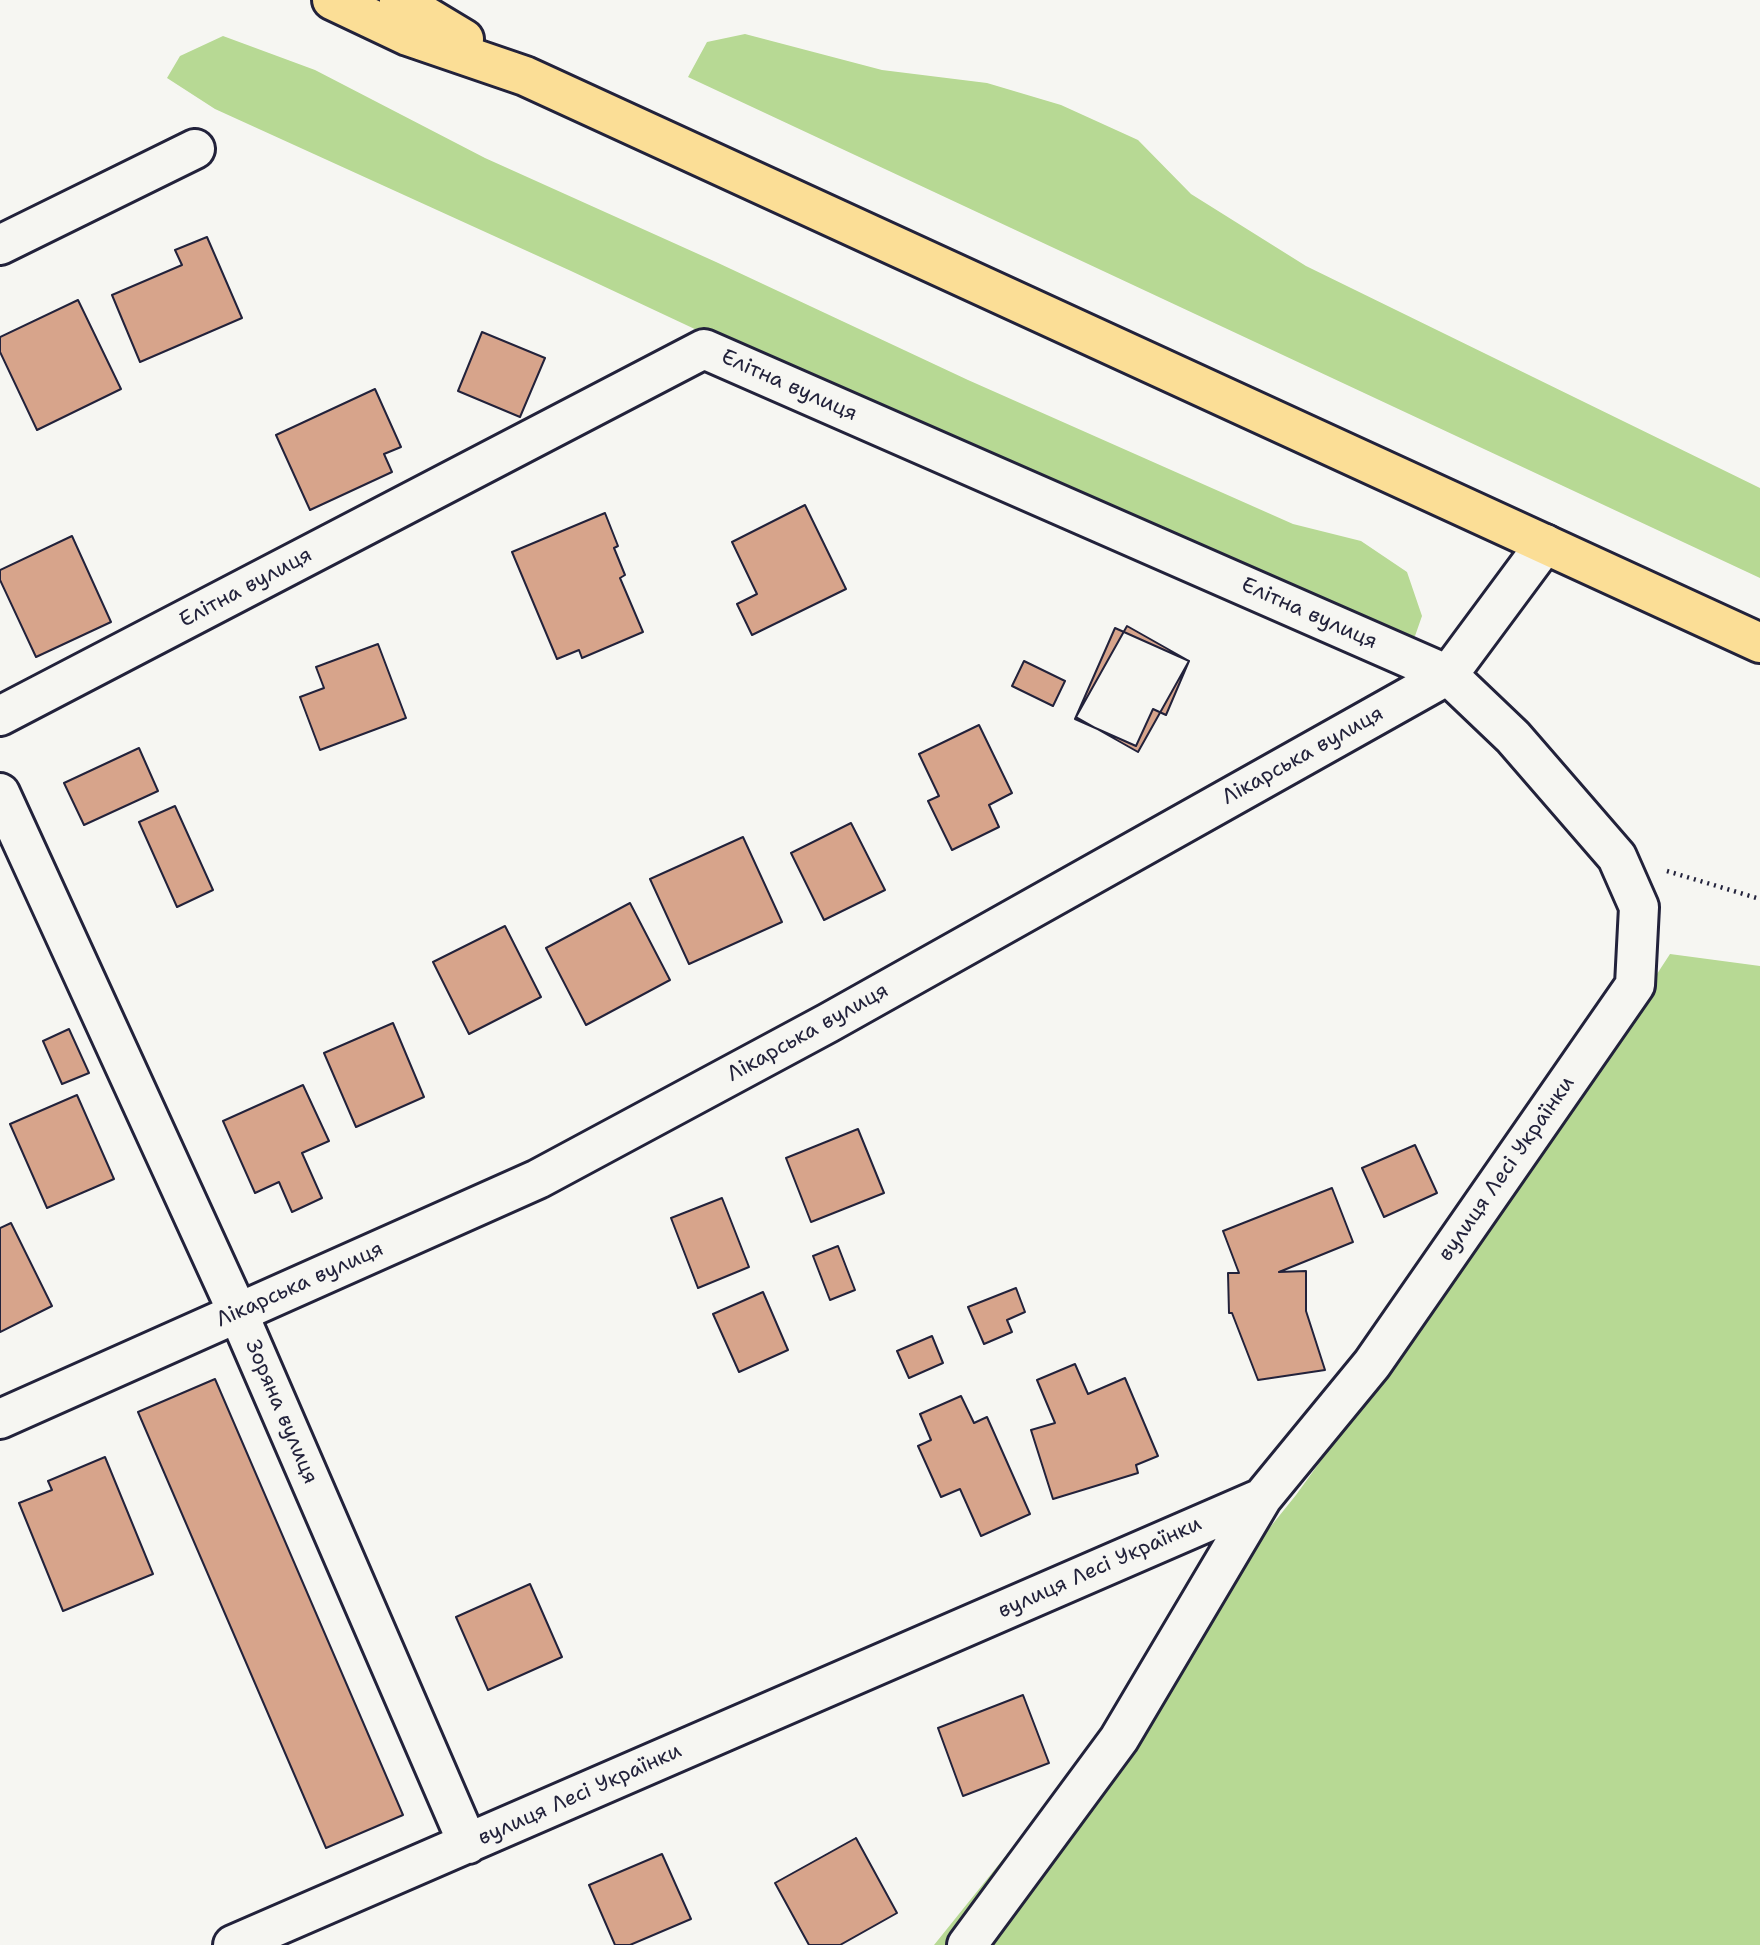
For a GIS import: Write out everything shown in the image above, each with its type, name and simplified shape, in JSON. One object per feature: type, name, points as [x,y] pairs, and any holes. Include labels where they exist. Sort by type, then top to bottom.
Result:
[{"type":"main road","points":[[332,0],[408,36],[526,76],[1760,643]]},
{"type":"main road","points":[[399,0],[526,76]]},
{"type":"street","points":[[0,245],[195,149]]},
{"type":"street","name":"Елітна вулиця","points":[[0,716],[704,349],[1448,675]]},
{"type":"street","name":"Лікарська вулиця","points":[[0,1419],[538,1179],[828,1023],[1448,675],[1545,544]]},
{"type":"street","name":"вулиця Лесі Українки","points":[[233,1945],[1262,1498],[1372,1364],[1635,985],[1639,906],[1617,856],[1513,737],[1448,675]]},
{"type":"street","name":"Зоряна вулиця","points":[[0,793],[238,1313],[468,1844]]},
{"type":"street","points":[[967,1945],[1119,1739],[1262,1498]]},
{"type":"path","points":[[1617,856],[1760,899]]},
{"type":"green space","points":[[745,34],[882,70],[987,83],[1061,105],[1138,140],[1191,194],[1306,266],[1760,488],[1760,578],[688,77],[707,42]]},
{"type":"green space","points":[[223,36],[315,70],[485,158],[968,380],[1293,524],[1361,541],[1407,572],[1422,616],[1415,636],[1395,642],[876,414],[215,109],[167,78],[180,56]]},
{"type":"green space","points":[[1670,954],[1760,966],[1760,1945],[934,1945],[1296,1495],[1513,1195]]},
{"type":"building","points":[[207,237],[242,318],[140,362],[112,295],[182,265],[175,250]]},
{"type":"building","points":[[78,300],[121,389],[37,430],[0,352],[0,337]]},
{"type":"building","points":[[482,332],[545,358],[520,417],[458,391]]},
{"type":"building","points":[[375,389],[401,447],[384,454],[392,472],[310,510],[276,435]]},
{"type":"building","points":[[805,505],[846,589],[752,635],[737,604],[757,594],[732,542]]},
{"type":"building","points":[[605,513],[618,546],[614,548],[625,575],[620,578],[643,632],[582,658],[579,650],[557,659],[512,552]]},
{"type":"building","points":[[72,536],[111,622],[36,657],[0,580],[0,570]]},
{"type":"building","points":[[1127,626],[1189,661],[1138,752],[1076,717]]},
{"type":"building","points":[[1115,628],[1189,661],[1166,715],[1153,709],[1136,746],[1075,719]]},
{"type":"building","points":[[378,644],[406,718],[320,750],[300,697],[324,688],[316,667]]},
{"type":"building","points":[[1024,661],[1065,681],[1053,706],[1012,686]]},
{"type":"building","points":[[979,725],[1012,793],[989,805],[999,827],[952,850],[928,801],[939,796],[919,754]]},
{"type":"building","points":[[139,748],[158,791],[84,825],[64,783]]},
{"type":"building","points":[[175,806],[213,890],[177,907],[139,822]]},
{"type":"building","points":[[851,823],[885,890],[824,920],[791,853]]},
{"type":"building","points":[[743,837],[782,922],[689,964],[650,879]]},
{"type":"building","points":[[630,903],[670,980],[586,1025],[546,948]]},
{"type":"building","points":[[505,926],[541,997],[469,1034],[433,962]]},
{"type":"building","points":[[393,1023],[424,1097],[356,1127],[324,1053]]},
{"type":"building","points":[[69,1029],[89,1073],[62,1084],[43,1041]]},
{"type":"building","points":[[303,1085],[329,1141],[302,1153],[322,1198],[292,1212],[279,1182],[255,1193],[223,1121]]},
{"type":"building","points":[[77,1095],[114,1179],[47,1208],[10,1124]]},
{"type":"building","points":[[858,1129],[884,1193],[811,1222],[786,1158]]},
{"type":"building","points":[[1415,1145],[1437,1193],[1384,1217],[1362,1168]]},
{"type":"building","points":[[1332,1188],[1353,1242],[1279,1272],[1306,1271],[1306,1311],[1325,1370],[1258,1380],[1232,1313],[1229,1313],[1228,1273],[1239,1273],[1223,1231]]},
{"type":"building","points":[[722,1198],[749,1267],[698,1288],[671,1218]]},
{"type":"building","points":[[11,1223],[52,1306],[0,1332],[0,1228]]},
{"type":"building","points":[[838,1246],[855,1290],[830,1300],[813,1256]]},
{"type":"building","points":[[1016,1288],[1025,1312],[1007,1320],[1012,1332],[984,1344],[968,1307]]},
{"type":"building","points":[[763,1292],[788,1350],[739,1372],[713,1314]]},
{"type":"building","points":[[932,1336],[943,1363],[909,1378],[897,1351]]},
{"type":"building","points":[[1075,1364],[1088,1394],[1125,1378],[1158,1456],[1136,1465],[1138,1473],[1053,1499],[1031,1430],[1055,1423],[1037,1380]]},
{"type":"building","points":[[215,1379],[403,1815],[326,1848],[138,1412]]},
{"type":"building","points":[[961,1396],[974,1423],[987,1417],[1030,1514],[981,1536],[960,1489],[941,1497],[918,1446],[931,1440],[920,1414]]},
{"type":"building","points":[[105,1457],[153,1574],[63,1611],[19,1503],[52,1490],[48,1481]]},
{"type":"building","points":[[530,1584],[562,1657],[488,1690],[456,1617]]},
{"type":"building","points":[[1023,1695],[1049,1763],[963,1796],[938,1728]]},
{"type":"building","points":[[856,1838],[897,1913],[840,1945],[809,1945],[775,1883]]},
{"type":"building","points":[[662,1854],[691,1919],[630,1945],[615,1945],[589,1885]]}]
